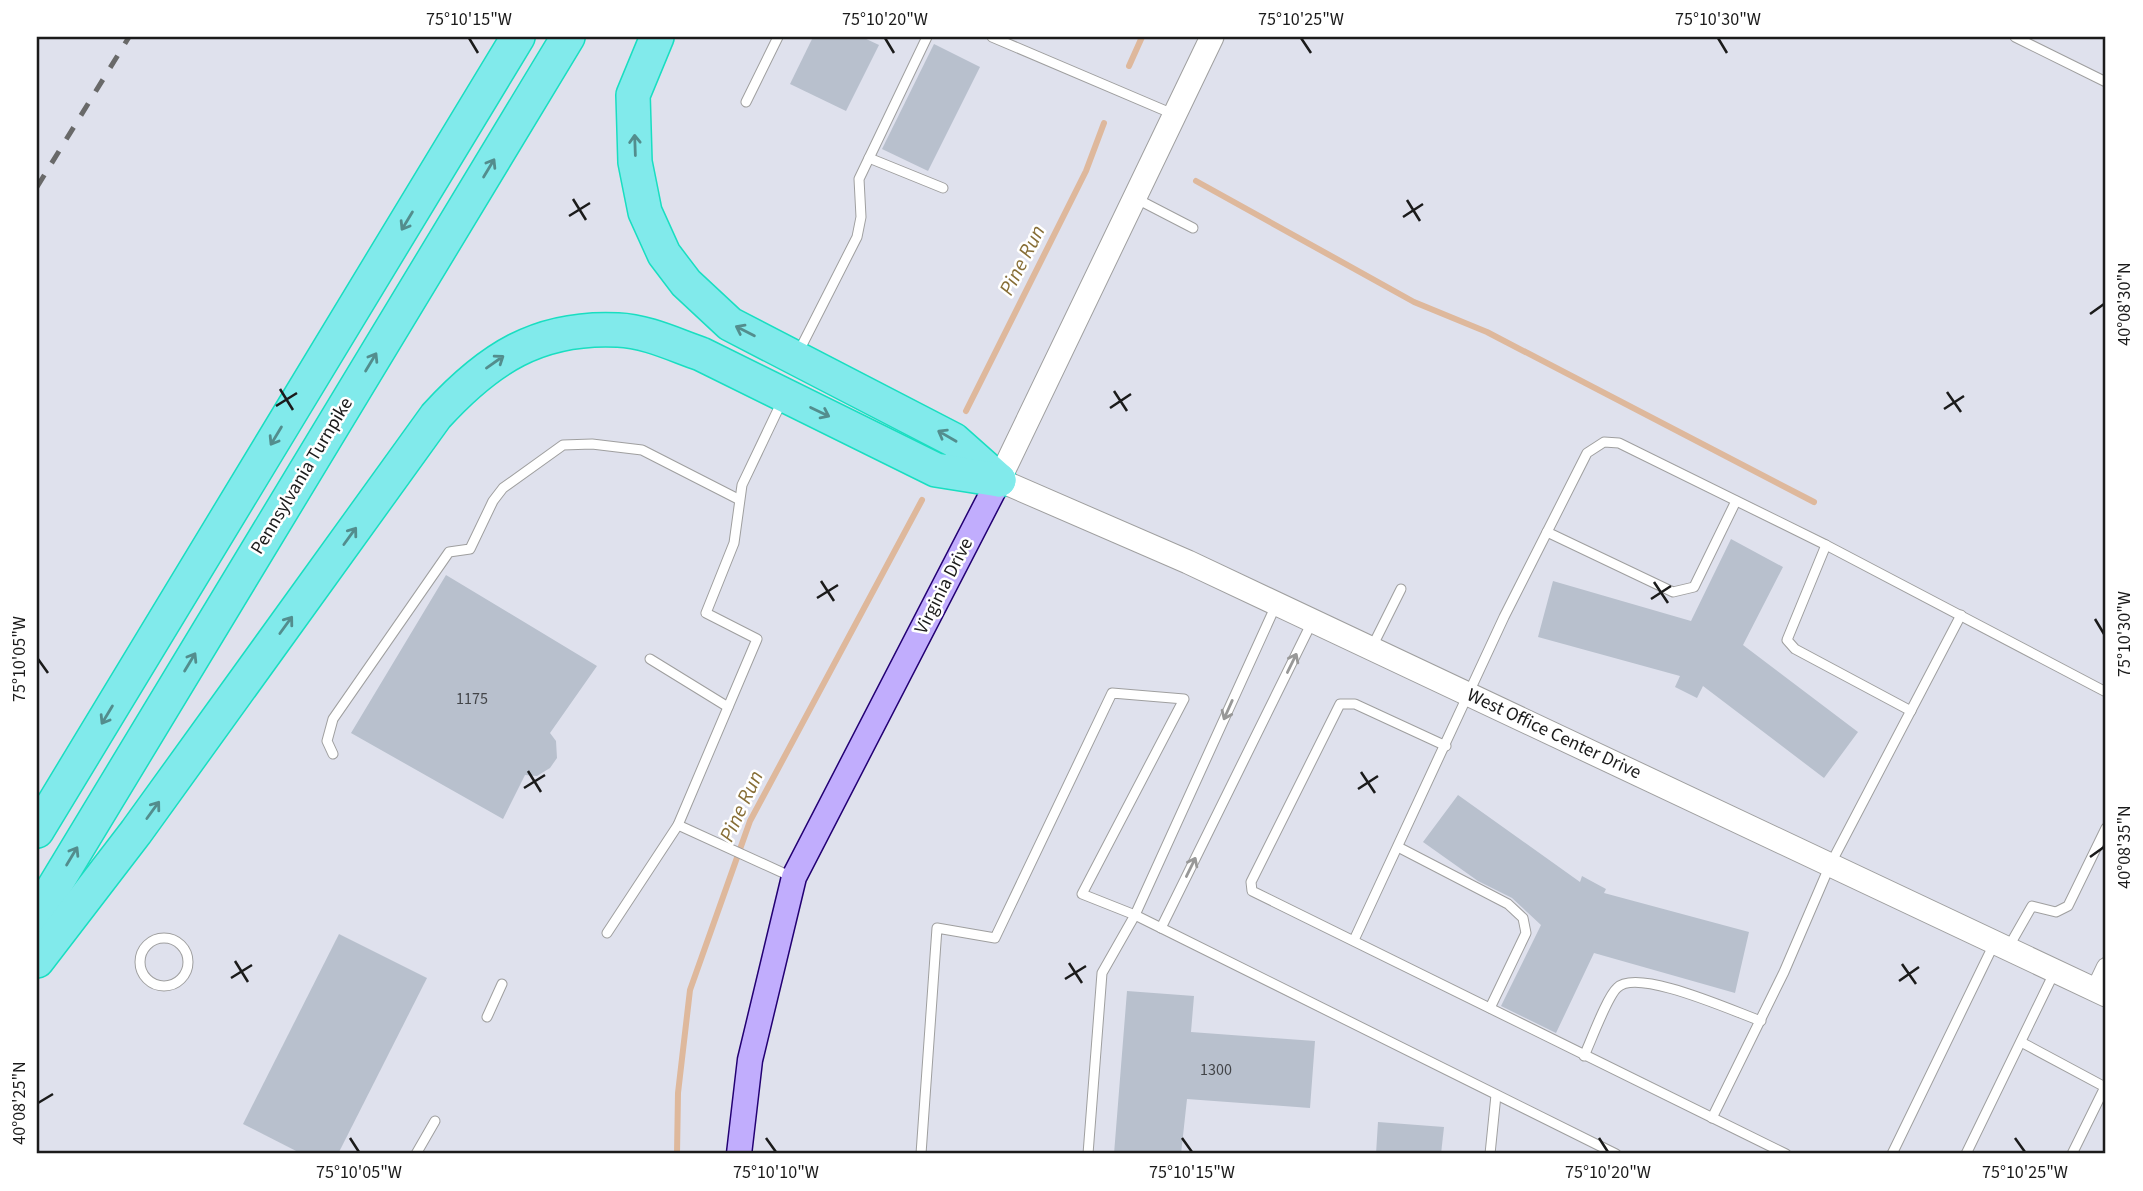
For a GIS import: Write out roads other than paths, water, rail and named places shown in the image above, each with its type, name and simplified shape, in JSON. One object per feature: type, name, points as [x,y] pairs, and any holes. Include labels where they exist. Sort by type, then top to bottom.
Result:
[{"type":"highway","points":[[37,831],[518,37]]},
{"type":"highway","name":"Pennsylvania Turnpike","points":[[37,915],[568,37]]},
{"type":"highway","points":[[657,37],[633,95],[635,162],[645,212],[664,254],[686,283],[730,324],[954,440],[999,480]]},
{"type":"highway","points":[[37,961],[136,832],[436,416],[469,380],[506,354],[544,337],[620,330],[701,354],[936,470],[999,480]]},
{"type":"main road","name":"Virginia Drive","points":[[739,1154],[750,1060],[794,877],[999,480]]},
{"type":"street","name":"Virginia Drive","points":[[999,480],[1212,37]]},
{"type":"street","name":"West Office Center Drive","points":[[999,480],[1277,604],[2101,993]]},
{"type":"street","points":[[2101,993],[2106,967]]},
{"type":"lane","points":[[746,102],[778,37]]},
{"type":"lane","points":[[796,358],[857,237],[862,217],[859,179],[927,37]]},
{"type":"lane","points":[[992,37],[1175,114]]},
{"type":"lane","points":[[2015,37],[2106,82]]},
{"type":"lane","points":[[869,158],[943,187]]},
{"type":"lane","points":[[1135,198],[1192,228]]},
{"type":"lane","points":[[607,933],[678,825],[757,639],[706,612],[734,543],[741,485],[785,395]]},
{"type":"lane","points":[[1354,940],[1547,531],[1587,453],[1604,442],[1619,443],[1826,545],[2106,692]]},
{"type":"lane","points":[[333,754],[327,741],[334,719],[449,552],[470,549],[493,501],[503,488],[563,445],[592,444],[642,450],[738,499]]},
{"type":"lane","points":[[1547,531],[1673,592],[1693,587],[1736,501]]},
{"type":"lane","points":[[1826,545],[1787,640],[1795,649],[1911,711]]},
{"type":"lane","points":[[1371,648],[1401,589]]},
{"type":"lane","points":[[1088,1154],[1102,973],[1135,915],[1277,604]]},
{"type":"lane","points":[[1712,1118],[1761,1021],[1830,865],[1961,615]]},
{"type":"lane","points":[[1161,928],[1313,621]]},
{"type":"lane","points":[[650,659],[728,707]]},
{"type":"lane","points":[[921,1154],[937,928],[995,938],[1112,693],[1184,699],[1082,894],[1135,915],[1616,1154]]},
{"type":"lane","points":[[1446,746],[1355,704],[1340,704],[1251,882],[1251,888],[1257,895],[1354,940],[1786,1154]]},
{"type":"lane","points":[[678,825],[794,877]]},
{"type":"lane","points":[[1892,1154],[2001,945],[2032,906],[2056,912],[2068,906],[2106,828]]},
{"type":"lane","points":[[1398,847],[1508,904],[1523,918],[1526,933],[1490,1008]]},
{"type":"lane","points":[[160,939],[178,943],[187,959],[184,977],[167,986],[149,981],[140,965],[144,948],[160,939]]},
{"type":"lane","points":[[1966,1154],[2055,971]]},
{"type":"lane","points":[[1584,1056],[1613,993],[1623,983],[1633,981],[1657,985],[1761,1021]]},
{"type":"lane","points":[[486,1017],[502,984]]},
{"type":"lane","points":[[2021,1042],[2105,1087],[2072,1154]]},
{"type":"lane","points":[[1490,1154],[1496,1095]]},
{"type":"lane","points":[[416,1154],[435,1121]]},
{"type":"waterway","name":"Pine Run","points":[[1129,66],[1142,37]]},
{"type":"waterway","name":"Pine Run","points":[[966,411],[1086,171],[1104,123]]},
{"type":"waterway","points":[[1196,181],[1414,302],[1487,332],[1814,502]]},
{"type":"waterway","name":"Pine Run","points":[[677,1154],[678,1093],[690,990],[750,821],[922,500]]},
{"type":"railway","points":[[37,187],[129,37]]}]
